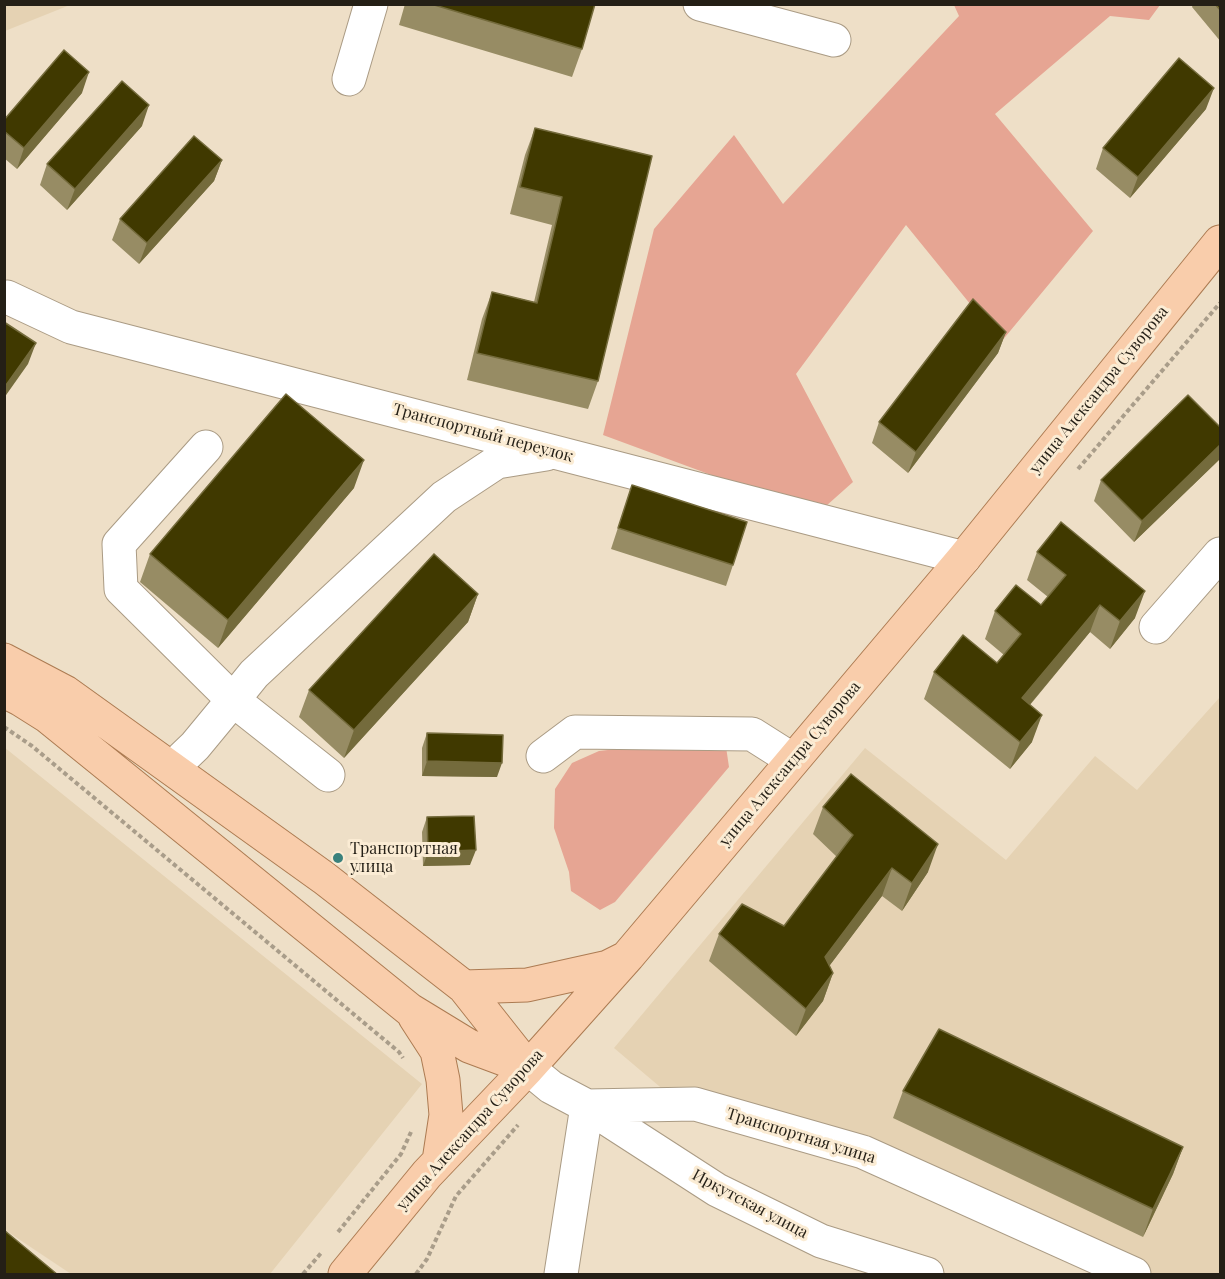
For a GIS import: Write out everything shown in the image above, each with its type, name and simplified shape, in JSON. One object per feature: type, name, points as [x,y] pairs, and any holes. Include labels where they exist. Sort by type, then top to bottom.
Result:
[{"type":"main road","name":"улица Александра Суворова","points":[[345,1275],[439,1161],[528,1068],[628,956],[964,558],[1221,242]]},
{"type":"main road","points":[[4,660],[65,692],[172,768],[324,878],[464,987],[528,1068]]},
{"type":"main road","points":[[4,691],[47,716],[410,1010],[469,1046],[528,1068]]},
{"type":"main road","points":[[464,987],[538,983],[608,967],[628,956]]},
{"type":"main road","points":[[410,1010],[437,1051],[443,1080],[446,1115],[439,1161]]},
{"type":"street","points":[[349,79],[371,4]]},
{"type":"street","points":[[700,4],[834,40]]},
{"type":"street","name":"Транспортный переулок","points":[[7,297],[71,327],[964,558]]},
{"type":"street","points":[[206,447],[119,544],[121,589],[233,700],[328,775]]},
{"type":"street","points":[[172,768],[195,746],[254,674],[444,497],[497,462],[557,452]]},
{"type":"street","points":[[1156,627],[1221,554]]},
{"type":"street","points":[[543,756],[575,732],[752,734],[793,760]]},
{"type":"street","points":[[528,1068],[551,1086],[587,1106],[561,1275]]},
{"type":"street","name":"Транспортная улица","points":[[587,1106],[695,1104],[863,1152],[1134,1275]]},
{"type":"street","name":"Иркутская улица","points":[[587,1106],[717,1190],[820,1241],[927,1275]]},
{"type":"path","points":[[4,727],[32,746],[399,1052],[409,1066]]},
{"type":"path","points":[[333,1237],[401,1154],[416,1123]]},
{"type":"path","points":[[416,1275],[427,1258],[456,1196]]},
{"type":"path","points":[[303,1275],[326,1247]]},
{"type":"shaded area","points":[[5,4],[70,4],[70,5],[5,31]]},
{"type":"shaded area","points":[[954,5],[1160,5],[1149,20],[1110,16],[995,114],[1093,231],[1001,342],[906,225],[796,374],[853,482],[817,514],[603,435],[654,229],[734,135],[783,204],[959,16]]},
{"type":"shaded area","points":[[1220,697],[1220,1274],[1111,1274],[900,1174],[672,1097],[614,1048],[865,748],[1006,860],[1095,756],[1137,790]]},
{"type":"shaded area","points":[[652,745],[726,747],[729,767],[615,902],[600,910],[571,891],[569,872],[554,828],[555,789],[572,763],[599,751]]},
{"type":"shaded area","points":[[4,747],[422,1084],[270,1274],[71,1274],[5,1230]]},
{"type":"building","points":[[431,4],[595,4],[582,49]]},
{"type":"building","points":[[64,50],[89,72],[24,148],[4,131],[4,120]]},
{"type":"building","points":[[1179,58],[1214,88],[1138,177],[1103,148]]},
{"type":"building","points":[[122,81],[149,105],[75,189],[47,164]]},
{"type":"building","points":[[535,128],[652,156],[598,381],[477,353],[492,292],[537,303],[562,197],[520,187]]},
{"type":"building","points":[[194,136],[222,160],[147,243],[120,219]]},
{"type":"building","points":[[973,299],[1006,332],[916,452],[879,422]]},
{"type":"building","points":[[4,322],[36,343],[4,388]]},
{"type":"building","points":[[286,394],[364,460],[228,620],[150,554]]},
{"type":"building","points":[[1188,395],[1221,428],[1221,444],[1142,521],[1101,480]]},
{"type":"building","points":[[632,485],[747,522],[733,565],[618,528]]},
{"type":"building","points":[[1061,522],[1145,591],[1120,621],[1100,605],[1022,698],[1042,715],[1020,742],[934,672],[963,635],[997,663],[1021,634],[995,611],[1016,585],[1041,605],[1066,575],[1037,552]]},
{"type":"building","points":[[434,554],[478,594],[354,730],[309,690]]},
{"type":"building","points":[[427,733],[503,735],[502,763],[427,761]]},
{"type":"building","points":[[851,774],[938,844],[912,883],[892,868],[825,957],[833,973],[806,1009],[719,934],[742,904],[784,926],[853,835],[823,807]]},
{"type":"building","points":[[474,816],[476,850],[428,852],[427,817]]},
{"type":"building","points":[[939,1029],[1183,1147],[1153,1209],[903,1091]]},
{"type":"building","points":[[4,1230],[58,1275],[4,1275]]},
{"type":"place","name":"Транспортная улица","points":[[338,858]]}]
